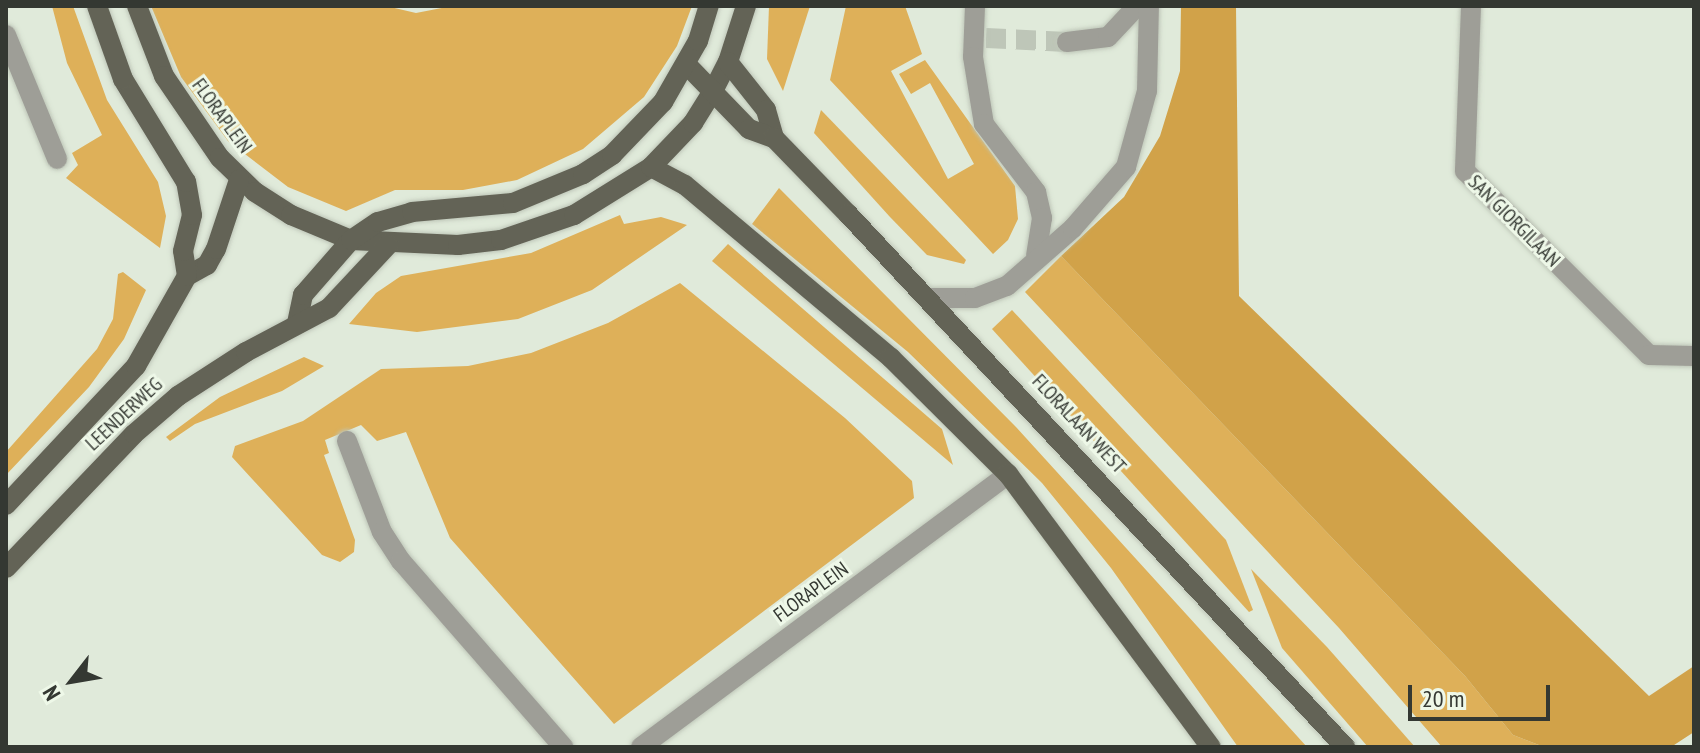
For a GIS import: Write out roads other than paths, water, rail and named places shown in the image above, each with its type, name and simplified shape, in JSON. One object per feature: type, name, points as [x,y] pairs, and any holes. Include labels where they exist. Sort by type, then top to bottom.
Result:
[{"type":"main road","points":[[97,6],[123,79],[186,182],[192,215],[183,251],[187,276]]},
{"type":"main road","name":"FLORAPLEIN","points":[[137,6],[164,76],[239,180],[291,215],[351,240],[388,245],[458,245],[525,233],[574,215],[651,167],[693,123],[713,91],[728,62],[746,6]]},
{"type":"main road","points":[[297,323],[303,295],[351,240],[394,215],[513,203],[583,174],[640,131],[686,64],[709,6]]},
{"type":"main road","name":"FLORALAAN WEST","points":[[728,62],[766,110],[774,138]]},
{"type":"main road","points":[[686,64],[713,91]]},
{"type":"main road","name":"FLORALAAN WEST","points":[[713,91],[749,129],[774,138],[928,298],[1345,747]]},
{"type":"main road","points":[[651,167],[685,185],[891,358],[1008,474],[1211,747]]},
{"type":"main road","name":"LEENDERWEG","points":[[6,505],[136,366],[187,276],[207,265],[216,249],[239,180]]},
{"type":"main road","name":"LEENDERWEG","points":[[6,568],[134,434],[178,396],[297,323],[329,308],[388,245]]},
{"type":"street","points":[[975,6],[984,124],[1036,192],[1042,218],[1036,256]]},
{"type":"street","points":[[1067,42],[1094,43],[1108,37],[1137,6]]},
{"type":"street","points":[[928,298],[992,295],[1073,228],[1126,167],[1147,91],[1149,6]]},
{"type":"street","name":"SAN GIORGILAAN","points":[[1471,6],[1465,171],[1649,355],[1694,356]]},
{"type":"street","points":[[6,35],[57,159]]},
{"type":"street","points":[[347,441],[382,532],[401,561],[563,747]]},
{"type":"street","name":"FLORAPLEIN","points":[[641,747],[1008,474]]},
{"type":"tunnel","points":[[986,38],[1067,42]]}]
